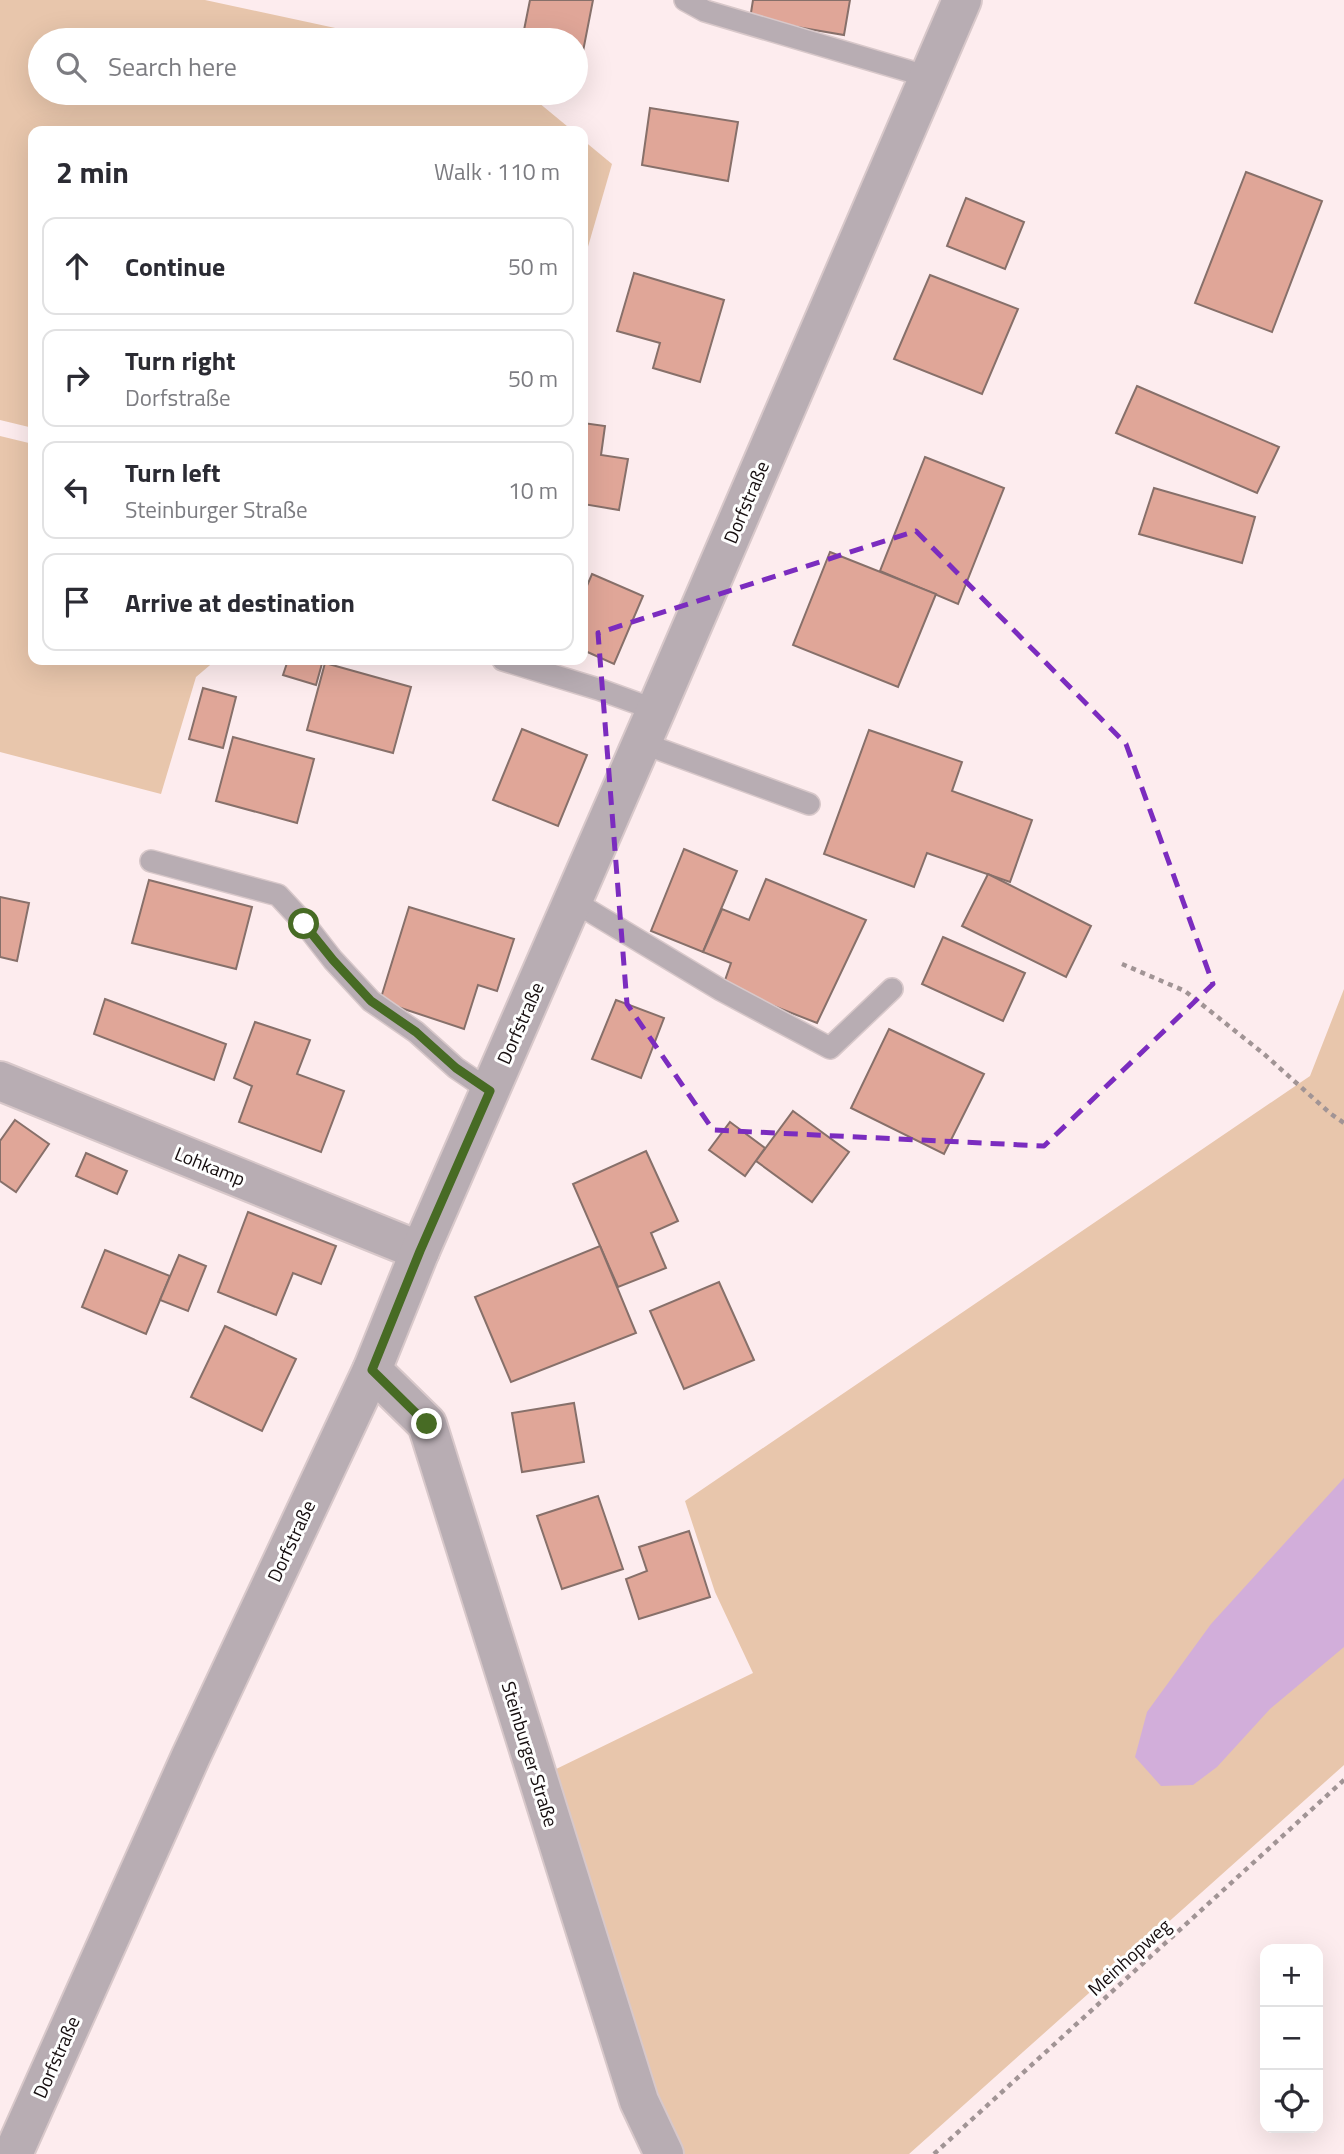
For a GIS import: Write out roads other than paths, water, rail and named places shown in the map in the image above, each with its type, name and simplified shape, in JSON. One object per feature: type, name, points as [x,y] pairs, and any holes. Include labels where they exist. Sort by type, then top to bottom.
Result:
[{"type":"street","name":"Dorfstraße","points":[[13,2154],[191,1756],[372,1370],[420,1251],[962,0]]},
{"type":"street","name":"Lohkamp","points":[[0,1082],[420,1251]]},
{"type":"street","name":"Steinburger Straße","points":[[372,1370],[427,1424],[639,2101],[664,2154]]},
{"type":"lane","points":[[685,0],[705,11],[929,77]]},
{"type":"lane","points":[[519,665],[598,689],[649,726],[809,804]]},
{"type":"lane","points":[[151,861],[278,895],[371,1001],[416,1032],[456,1068],[490,1091]]},
{"type":"lane","points":[[573,901],[721,990],[830,1048],[892,989]]}]
